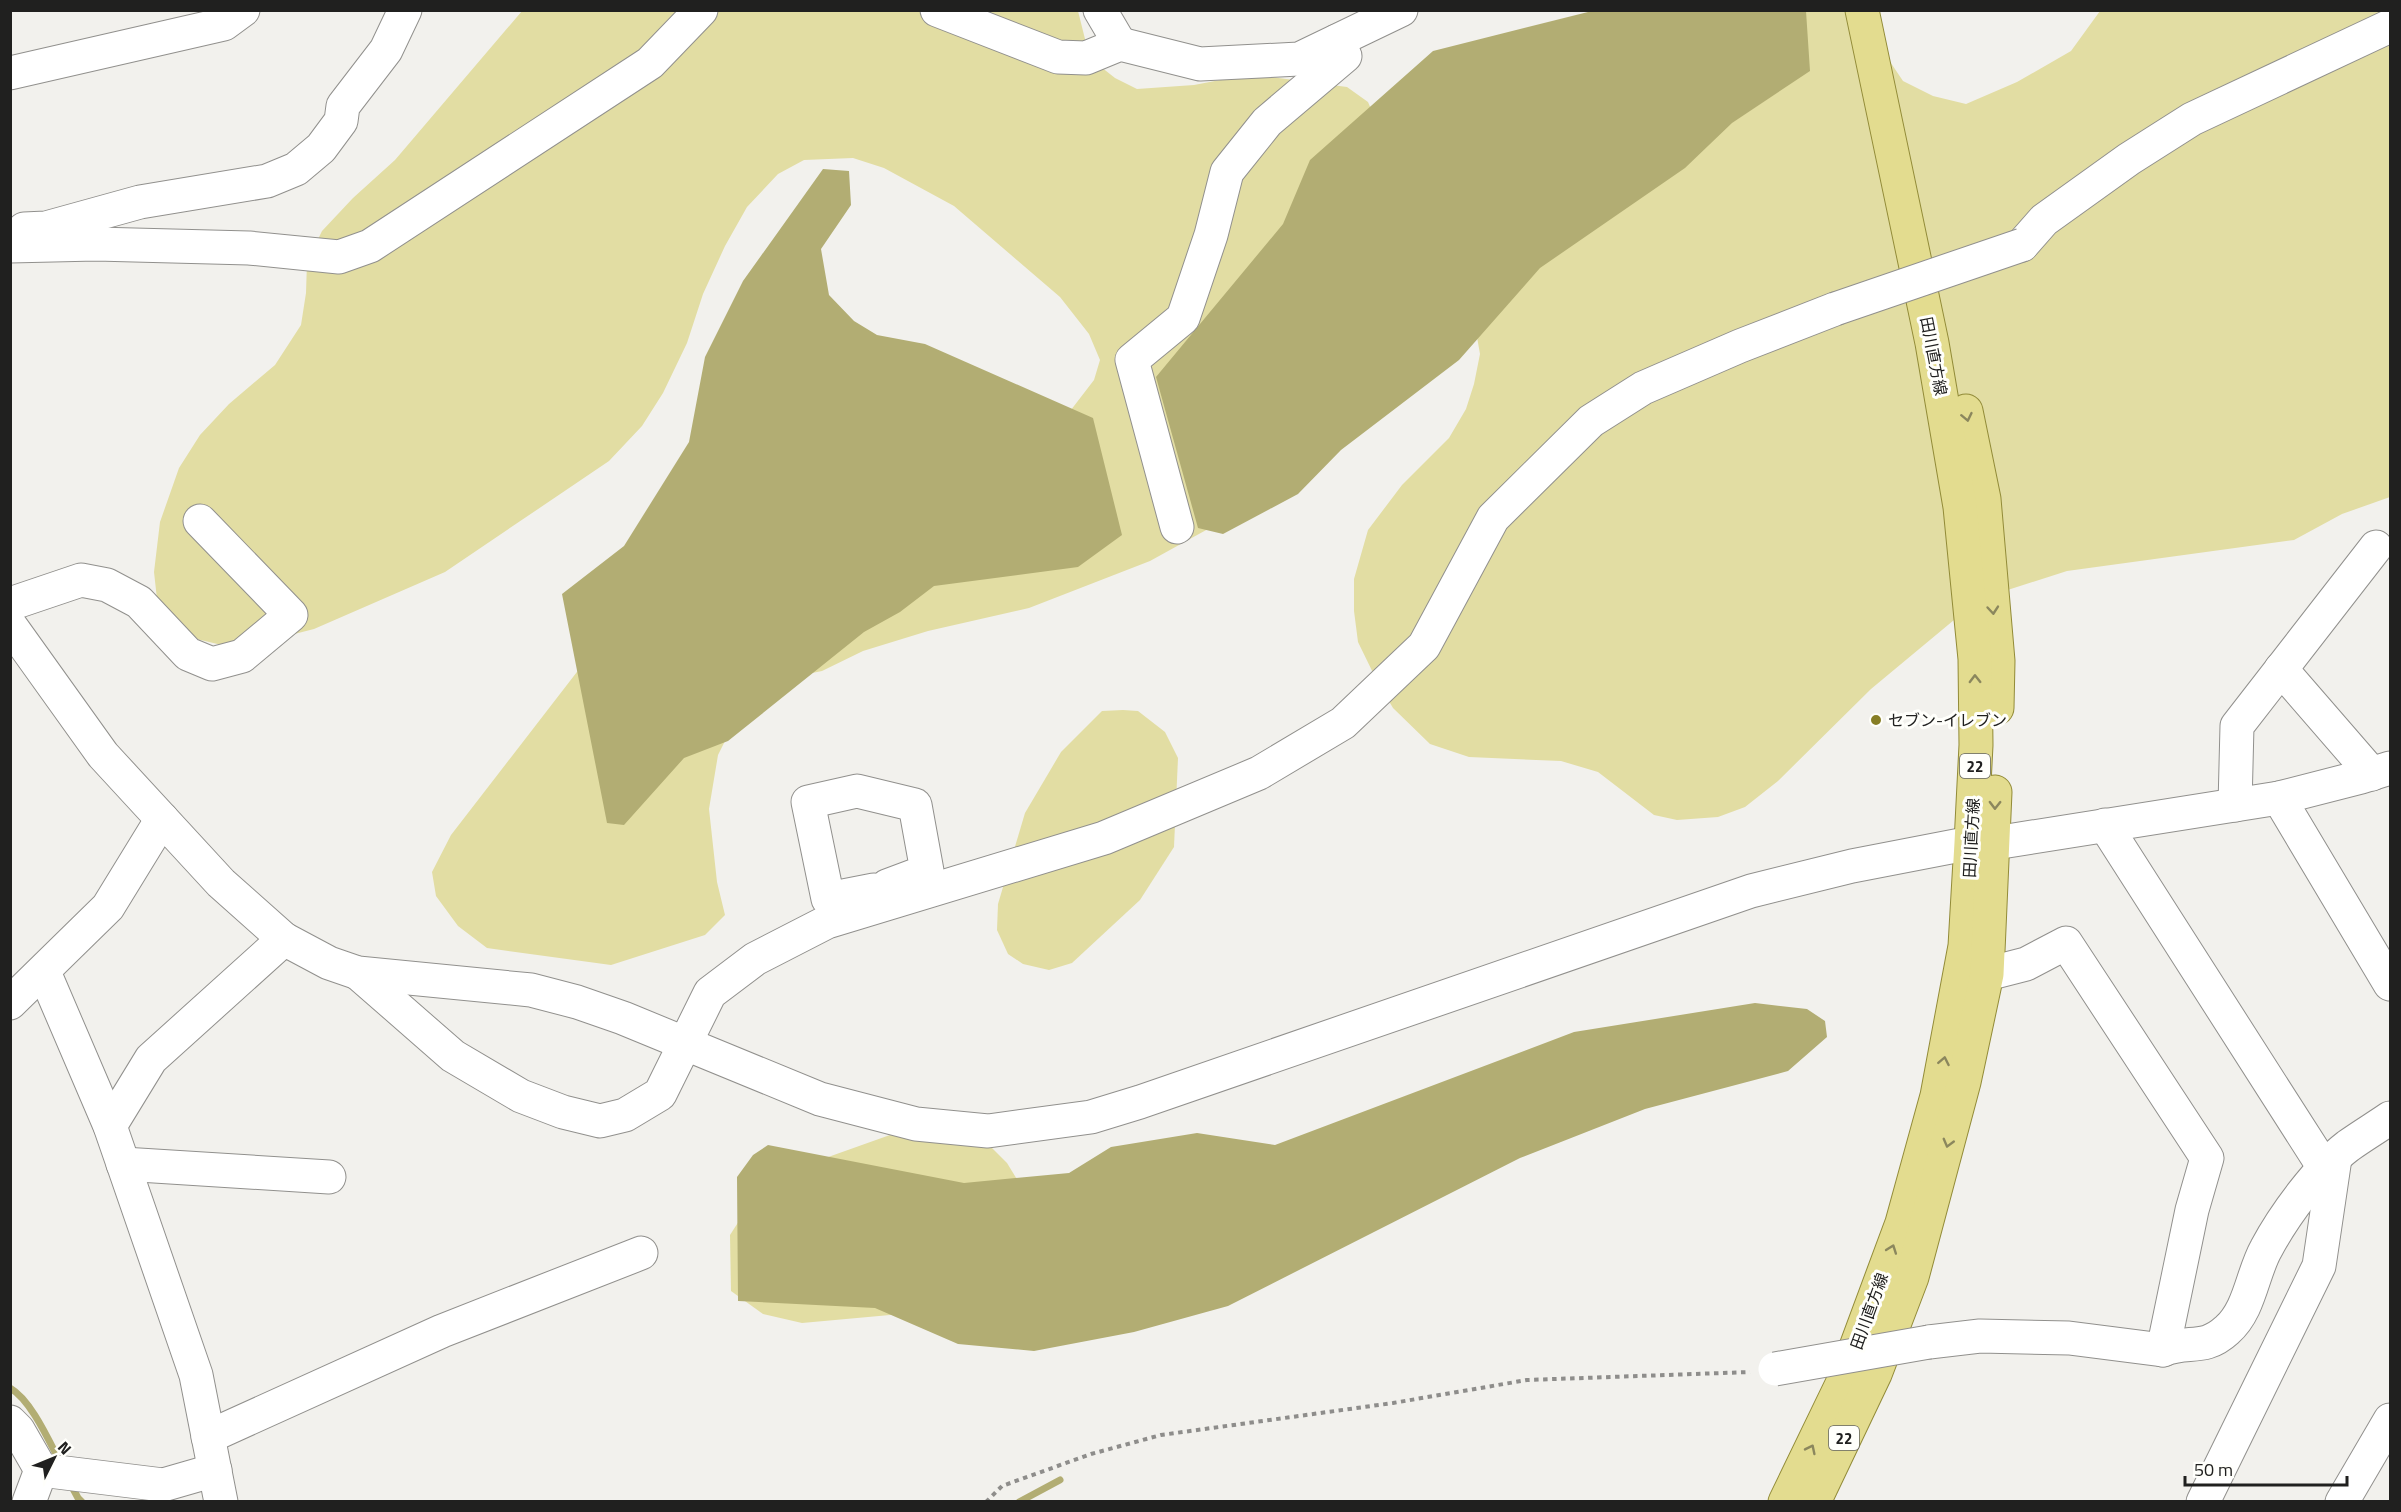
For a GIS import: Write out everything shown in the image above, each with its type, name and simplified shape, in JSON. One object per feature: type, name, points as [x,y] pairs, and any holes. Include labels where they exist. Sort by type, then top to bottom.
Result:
[{"type":"main road","name":"田川直方線","points":[[1814,1502],[1875,1374],[1912,1277],[1964,1082],[1987,974],[1983,843],[1976,745],[1975,659],[1960,507],[1932,343],[1862,10]]},
{"type":"main road","name":"田川直方線","points":[[1785,1502],[1843,1382],[1902,1223],[1937,1096],[1983,843],[1998,661],[1984,499],[1883,10]]},
{"type":"street","points":[[10,73],[224,24],[243,10]]},
{"type":"street","points":[[10,229],[46,228],[140,202],[267,181],[296,169],[321,148],[341,121],[342,106],[386,50],[405,10]]},
{"type":"street","points":[[10,246],[96,244],[237,247],[339,257],[370,246],[650,63],[701,10]]},
{"type":"street","points":[[937,10],[1058,57],[1086,58],[1120,44],[1200,64],[1299,59],[1401,10]]},
{"type":"street","points":[[1100,10],[1120,44]]},
{"type":"street","points":[[358,973],[453,1056],[521,1096],[563,1112],[600,1121],[625,1115],[660,1095],[710,993],[755,959],[827,922],[884,897],[1104,838],[1259,773],[1343,723],[1424,646],[1493,518],[1591,421],[1643,388],[1740,346],[1835,309],[2022,245],[2044,220],[2129,159],[2192,119],[2391,26]]},
{"type":"street","points":[[1177,527],[1132,360],[1183,318],[1211,235],[1227,172],[1267,122],[1345,56],[1337,41]]},
{"type":"street","points":[[10,604],[81,580],[107,585],[139,602],[188,654],[212,664],[242,656],[291,615],[200,521]]},
{"type":"street","points":[[2235,805],[2237,726],[2281,669],[2386,550]]},
{"type":"street","points":[[10,625],[103,755],[221,883],[284,939],[329,963],[358,973],[531,990],[577,1002],[820,1098],[916,1124],[988,1131],[1081,1118],[1140,1102],[1751,891],[1852,866],[1983,843],[2279,798],[2381,771],[2281,669]]},
{"type":"street","points":[[2279,798],[2391,984]]},
{"type":"street","points":[[10,1003],[108,907],[162,819]]},
{"type":"street","points":[[2105,825],[2330,1164],[2319,1266],[2203,1502]]},
{"type":"street","points":[[110,1126],[151,1059],[284,939]]},
{"type":"street","points":[[1987,974],[2026,963],[2066,943],[2207,1158],[2192,1210],[2163,1350]]},
{"type":"street","points":[[44,972],[110,1126],[196,1374],[221,1502]]},
{"type":"street","points":[[1775,1369],[1929,1342],[1980,1336],[2069,1338],[2163,1350],[2173,1345],[2208,1344],[2228,1329],[2244,1305],[2265,1249],[2293,1206],[2347,1146],[2391,1118]]},
{"type":"street","points":[[123,1164],[329,1177]]},
{"type":"street","points":[[208,1437],[442,1331],[641,1253]]},
{"type":"street","points":[[2342,1502],[2391,1420]]},
{"type":"street","points":[[10,1422],[18,1430],[45,1471],[163,1485],[215,1470]]},
{"type":"street","points":[[29,1502],[45,1471]]},
{"type":"street","points":[[94,1477],[154,1502]]},
{"type":"path","points":[[986,1502],[1002,1486],[1091,1454],[1161,1435],[1392,1403],[1527,1380],[1738,1374],[1775,1369]]},
{"type":"shaded area","points":[[1663,10],[1856,11],[1903,81],[1933,96],[1966,104],[2017,82],[2071,51],[2100,11],[2390,11],[2390,497],[2342,514],[2294,540],[2067,571],[1989,596],[1954,620],[1871,689],[1778,781],[1745,807],[1718,817],[1677,820],[1654,815],[1598,772],[1561,761],[1469,757],[1430,744],[1393,708],[1358,642],[1354,611],[1354,579],[1368,530],[1402,485],[1449,438],[1466,409],[1480,354],[1464,264]]},
{"type":"shaded area","points":[[522,11],[1078,11],[1087,47],[1096,63],[1115,78],[1137,89],[1194,85],[1241,76],[1271,77],[1347,87],[1368,102],[1383,137],[1208,529],[1150,561],[1029,608],[928,631],[863,651],[822,671],[783,679],[740,711],[718,755],[709,809],[717,882],[725,915],[705,935],[611,965],[487,948],[458,926],[436,896],[432,872],[451,835],[607,633],[1064,419],[1094,380],[1100,360],[1089,334],[1060,297],[954,206],[884,168],[853,158],[804,160],[778,174],[747,207],[725,246],[703,294],[687,343],[663,393],[642,426],[609,461],[445,572],[314,629],[267,641],[226,646],[188,637],[157,599],[154,572],[160,522],[179,468],[200,435],[229,404],[275,365],[301,325],[306,293],[307,262],[322,231],[353,198],[395,160]]},
{"type":"shaded area","points":[[1592,11],[1806,11],[1810,71],[1732,123],[1685,168],[1540,268],[1459,360],[1341,450],[1298,494],[1223,534],[1198,528],[1156,377],[1283,224],[1310,160],[1433,51]]},
{"type":"shaded area","points":[[823,169],[849,171],[851,205],[821,249],[829,295],[854,321],[877,335],[925,344],[1093,418],[1122,535],[1078,567],[934,586],[900,612],[864,632],[728,741],[684,758],[624,825],[607,823],[562,594],[624,546],[689,442],[705,357],[743,281]]},
{"type":"shaded area","points":[[1102,711],[1138,711],[1165,732],[1178,758],[1174,847],[1140,900],[1072,963],[1049,970],[1023,964],[1008,954],[997,930],[998,904],[1025,813],[1061,752]]},
{"type":"shaded area","points":[[1755,1003],[1807,1009],[1825,1021],[1827,1037],[1788,1071],[1645,1109],[1520,1158],[1228,1306],[1134,1332],[1034,1351],[958,1344],[875,1308],[738,1301],[737,1177],[753,1155],[768,1145],[964,1183],[1069,1173],[1111,1147],[1197,1133],[1275,1145],[1574,1032]]},
{"type":"shaded area","points":[[904,1130],[987,1143],[1007,1163],[1035,1209],[967,1295],[890,1315],[802,1323],[763,1314],[731,1291],[730,1235],[739,1221],[817,1161]]},
{"type":"waterway","points":[[10,1388],[32,1411],[60,1462]]},
{"type":"waterway","points":[[1019,1502],[1060,1480]]},
{"type":"waterway","points":[[70,1483],[82,1502]]},
{"type":"place","name":"セブン-イレブン","points":[[1876,720]]}]
